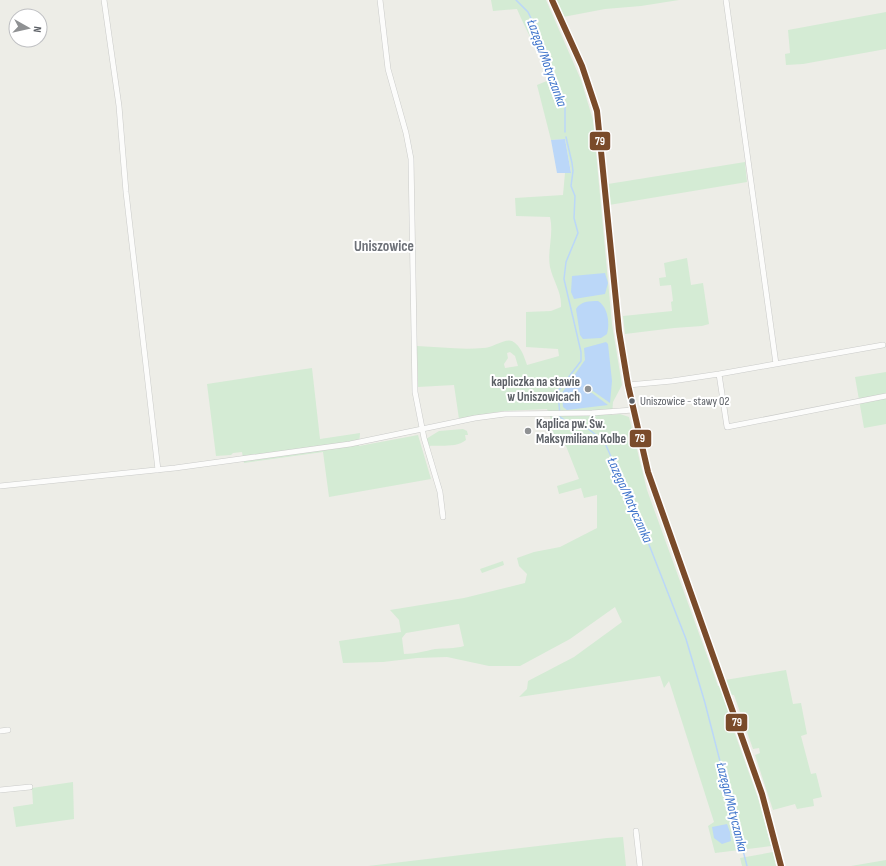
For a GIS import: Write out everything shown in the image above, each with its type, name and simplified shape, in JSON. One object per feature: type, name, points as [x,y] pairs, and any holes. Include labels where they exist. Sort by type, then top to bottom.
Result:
[{"type":"street","points":[[104,0],[119,106],[126,192],[158,470]]},
{"type":"street","points":[[380,0],[388,69],[406,133],[411,159],[415,392],[423,429],[440,492],[443,517]]},
{"type":"street","points":[[552,0],[584,72],[597,111],[617,318],[633,410],[655,493],[762,794],[781,866]]},
{"type":"street","points":[[726,0],[776,364]]},
{"type":"street","points":[[628,385],[672,381],[719,374],[883,345]]},
{"type":"street","points":[[719,374],[728,427],[886,396]]},
{"type":"street","points":[[0,486],[158,470],[350,444],[475,418],[505,414],[564,414],[633,410]]},
{"type":"street","points":[[0,731],[8,730]]},
{"type":"street","points":[[0,790],[30,787]]},
{"type":"street","points":[[636,831],[640,866]]},
{"type":"green space","points":[[491,0],[546,0],[581,80],[593,120],[612,324],[622,385],[613,402],[612,415],[620,414],[629,417],[647,490],[718,686],[721,686],[732,719],[730,720],[758,798],[771,846],[715,853],[708,826],[714,822],[669,681],[664,688],[660,676],[519,697],[527,689],[528,681],[574,657],[622,622],[615,607],[570,639],[520,666],[489,666],[447,657],[417,658],[383,662],[343,663],[339,641],[401,632],[399,620],[390,610],[464,598],[525,583],[527,574],[519,566],[517,558],[534,552],[560,547],[597,528],[597,495],[584,498],[581,488],[559,494],[557,486],[579,479],[566,446],[553,439],[552,422],[547,409],[503,411],[459,419],[454,385],[418,387],[417,346],[475,349],[487,348],[509,340],[520,348],[527,365],[559,356],[558,349],[526,347],[526,312],[551,311],[561,307],[561,302],[549,261],[551,230],[550,217],[516,216],[515,198],[563,195],[565,173],[571,172],[565,139],[551,140],[537,85],[549,80],[517,9],[493,11]],"holes":[[[510,352],[515,356],[518,366],[505,368],[504,364],[508,358],[507,353]],[[459,624],[464,646],[404,654],[402,638],[406,633]]]},
{"type":"green space","points":[[556,0],[679,0],[641,6],[605,9],[563,17]]},
{"type":"green space","points":[[886,12],[886,49],[803,64],[786,65],[785,54],[790,53],[788,30]]},
{"type":"green space","points":[[745,162],[747,182],[609,205],[608,184]]},
{"type":"green space","points":[[687,258],[691,285],[703,283],[709,324],[625,334],[623,316],[672,311],[671,302],[673,301],[671,285],[660,286],[659,278],[666,277],[664,263]]},
{"type":"green space","points":[[312,368],[320,439],[360,433],[359,446],[418,435],[431,479],[329,497],[323,452],[244,463],[242,452],[233,453],[231,455],[216,456],[207,384]]},
{"type":"green space","points":[[886,372],[886,424],[864,428],[855,377]]},
{"type":"green space","points":[[463,429],[467,431],[468,435],[465,435],[466,440],[462,443],[448,446],[428,446],[426,439],[439,431]]},
{"type":"green space","points":[[503,561],[504,565],[482,573],[480,569]]},
{"type":"green space","points":[[786,670],[793,704],[801,703],[807,734],[801,736],[811,774],[816,773],[822,797],[813,799],[814,806],[797,809],[795,804],[773,810],[755,755],[760,753],[759,748],[753,749],[734,695],[731,695],[725,680]]},
{"type":"green space","points":[[73,782],[74,819],[16,827],[13,807],[33,804],[32,788]]},
{"type":"green space","points":[[623,837],[626,866],[368,866],[607,838]]},
{"type":"green space","points":[[773,852],[776,866],[742,866],[740,858]]},
{"type":"green space","points":[[886,860],[886,866],[851,866]]},
{"type":"water","points":[[565,139],[571,173],[557,173],[551,140]]},
{"type":"water","points":[[605,273],[608,283],[605,294],[574,299],[571,292],[572,276]]},
{"type":"water","points":[[588,301],[598,301],[606,311],[608,325],[607,334],[601,338],[583,339],[580,335],[576,309],[578,306]]},
{"type":"water","points":[[606,342],[608,344],[612,381],[610,403],[593,391],[591,386],[588,385],[585,389],[586,393],[592,393],[608,405],[567,410],[563,407],[562,393],[585,360],[584,348]]},
{"type":"water","points":[[727,824],[731,841],[722,844],[714,838],[712,827]]},
{"type":"waterway","name":"Łazęga/Motyczanka","points":[[516,0],[528,12],[542,41],[565,106],[565,132]]},
{"type":"waterway","name":"Łazęga/Motyczanka","points":[[566,137],[572,163],[573,171],[571,186],[575,196],[574,218],[578,233],[566,262],[564,279],[581,352],[581,361],[558,391],[560,417],[566,421],[587,428],[604,441],[637,514],[686,639],[705,703],[747,866]]},
{"type":"transit line","name":"79","points":[[552,0],[582,66],[597,111],[619,331],[628,385],[648,472],[762,794],[781,866]]},
{"type":"place","name":"kapliczka na stawie w Uniszowicach","points":[[588,389]]},
{"type":"place","name":"Uniszowice - stawy 02","points":[[632,401]]},
{"type":"place","name":"Kaplica pw. Św. Maksymiliana Kolbe","points":[[528,431]]},
{"type":"district","name":"Uniszowice","points":[[384,246]]}]
